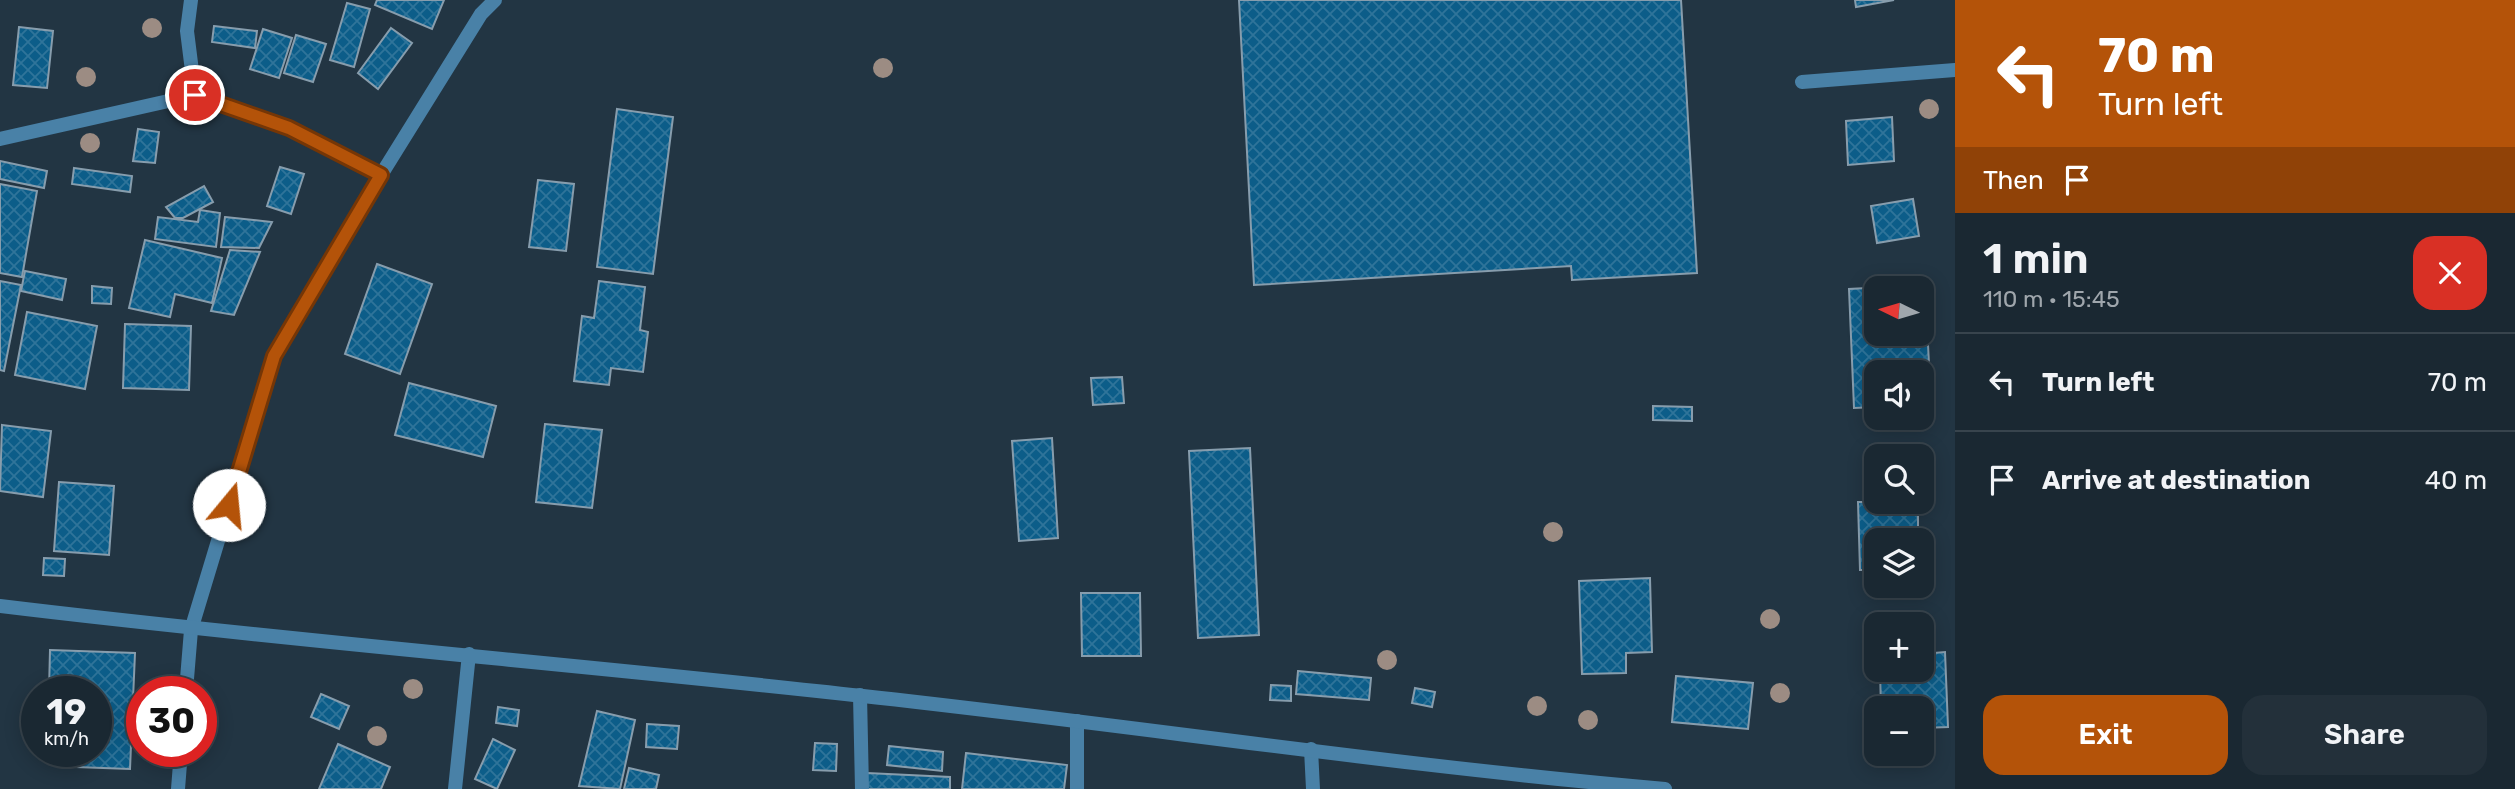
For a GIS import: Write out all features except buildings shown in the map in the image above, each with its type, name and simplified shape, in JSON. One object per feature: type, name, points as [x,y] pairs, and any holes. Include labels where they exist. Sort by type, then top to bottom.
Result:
[{"type":"street","points":[[191,0],[187,31],[195,95]]},
{"type":"street","points":[[187,676],[191,629],[274,356],[381,175],[481,14],[495,0]]},
{"type":"street","points":[[1802,82],[1955,70]]},
{"type":"street","points":[[0,139],[195,95],[289,128],[381,175]]},
{"type":"street","points":[[0,606],[191,629],[469,654],[860,695],[1311,749],[1542,784],[1665,789]]},
{"type":"street","points":[[455,789],[469,654]]},
{"type":"street","points":[[860,695],[862,789]]},
{"type":"street","points":[[1077,721],[1077,789]]},
{"type":"street","points":[[1311,749],[1313,789]]},
{"type":"street","points":[[178,789],[180,767]]},
{"type":"route","points":[[195,95],[289,128],[381,175],[274,356],[229,505]]}]
